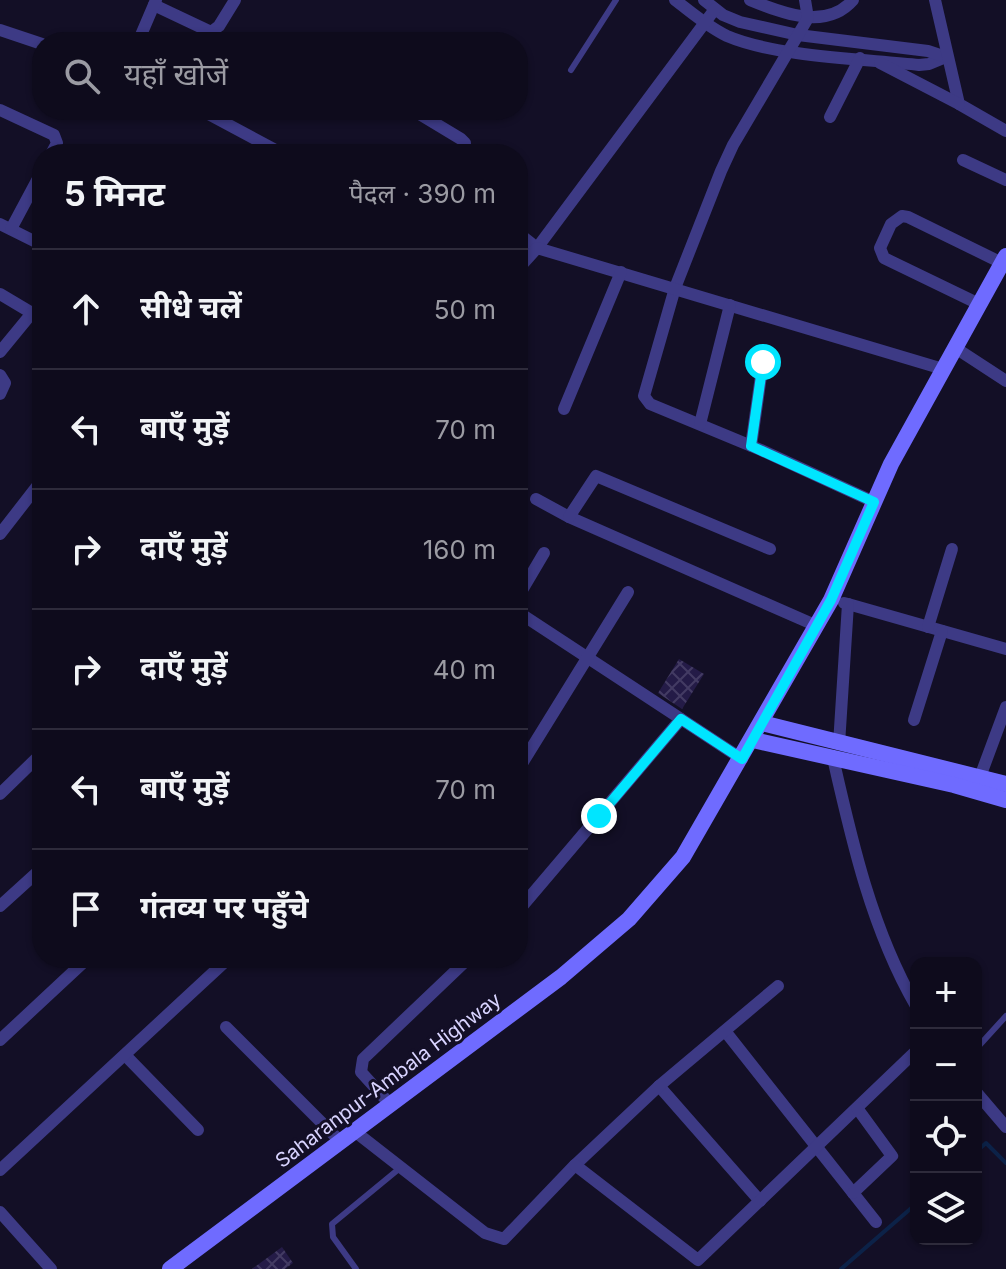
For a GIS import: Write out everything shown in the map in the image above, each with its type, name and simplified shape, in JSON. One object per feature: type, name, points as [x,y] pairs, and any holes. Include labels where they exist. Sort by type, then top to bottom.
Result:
[{"type":"main road","name":"Saharanpur-Ambala Highway","points":[[170,1269],[561,977],[629,919],[683,857],[817,626],[840,602],[874,502],[954,347],[1004,259]]},
{"type":"main road","points":[[762,723],[836,751],[1006,800]]},
{"type":"main road","points":[[753,740],[836,751],[1006,784]]},
{"type":"street","points":[[142,32],[155,2],[211,32],[219,26],[235,0]]},
{"type":"street","points":[[675,0],[726,35],[789,50],[919,65],[946,57]]},
{"type":"street","points":[[704,0],[740,22],[798,35],[913,48],[946,57]]},
{"type":"street","points":[[750,0],[808,18],[839,12],[853,0]]},
{"type":"street","points":[[805,0],[808,18],[733,145],[675,288],[644,396],[650,404],[874,502]]},
{"type":"street","points":[[935,0],[959,104]]},
{"type":"street","points":[[528,258],[715,9]]},
{"type":"street","points":[[0,30],[32,41]]},
{"type":"street","points":[[866,59],[959,104],[1006,131]]},
{"type":"street","points":[[830,117],[866,59]]},
{"type":"street","points":[[0,110],[54,135],[56,144]]},
{"type":"street","points":[[220,120],[264,144]]},
{"type":"street","points":[[430,120],[461,139],[464,144]]},
{"type":"street","points":[[963,160],[1006,180]]},
{"type":"street","points":[[32,187],[6,227],[32,240]]},
{"type":"street","points":[[979,304],[884,258],[880,248],[891,224],[902,216],[908,217],[1004,259]]},
{"type":"street","points":[[528,241],[537,248],[943,369]]},
{"type":"street","points":[[564,409],[621,272]]},
{"type":"street","points":[[0,294],[32,313]]},
{"type":"street","points":[[700,424],[730,305]]},
{"type":"street","points":[[0,352],[32,321]]},
{"type":"street","points":[[954,347],[1005,379]]},
{"type":"street","points":[[751,446],[763,362]]},
{"type":"street","points":[[0,375],[5,383],[0,394]]},
{"type":"street","points":[[569,517],[596,476],[770,549]]},
{"type":"street","points":[[2,527],[32,492]]},
{"type":"street","points":[[536,499],[569,517],[817,626]]},
{"type":"street","points":[[928,627],[952,549]]},
{"type":"street","points":[[528,580],[544,553]]},
{"type":"street","points":[[528,754],[628,592]]},
{"type":"street","points":[[910,995],[894,965],[865,886],[836,751],[840,602],[1006,649]]},
{"type":"street","points":[[528,618],[742,759]]},
{"type":"street","points":[[914,720],[942,631]]},
{"type":"street","points":[[980,777],[1006,709]]},
{"type":"street","points":[[528,899],[681,719]]},
{"type":"street","points":[[0,794],[32,763]]},
{"type":"street","points":[[0,906],[32,877]]},
{"type":"street","points":[[0,1040],[77,968]]},
{"type":"street","points":[[0,1170],[218,968]]},
{"type":"street","points":[[389,1103],[361,1072],[363,1059],[459,968]]},
{"type":"street","points":[[226,1027],[346,1135],[400,1168],[485,1233],[504,1239],[575,1165],[659,1086],[778,986]]},
{"type":"street","points":[[725,1031],[876,1222]]},
{"type":"street","points":[[125,1055],[198,1130]]},
{"type":"street","points":[[575,1165],[698,1260],[910,1057]]},
{"type":"street","points":[[659,1086],[760,1201]]},
{"type":"street","points":[[982,1099],[1006,1127]]},
{"type":"street","points":[[853,1193],[892,1156],[857,1108]]},
{"type":"street","points":[[0,1212],[51,1269]]},
{"type":"lane","points":[[571,70],[616,0]]},
{"type":"lane","points":[[982,1042],[1006,1016]]},
{"type":"lane","points":[[356,1269],[333,1237],[332,1224],[400,1168]]},
{"type":"building","points":[[679,659],[704,674],[682,709],[658,693]]},
{"type":"building","points":[[282,1247],[293,1263],[285,1269],[252,1269]]},
{"type":"waterway","points":[[982,1147],[986,1143],[1006,1163]]},
{"type":"waterway","points":[[841,1269],[910,1209]]},
{"type":"route","points":[[599,816],[681,719],[742,759],[831,600],[874,502],[751,446],[763,362]]}]
